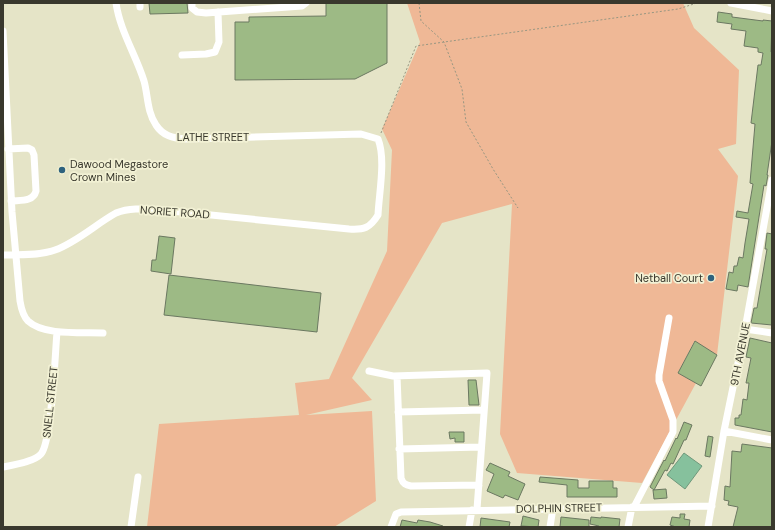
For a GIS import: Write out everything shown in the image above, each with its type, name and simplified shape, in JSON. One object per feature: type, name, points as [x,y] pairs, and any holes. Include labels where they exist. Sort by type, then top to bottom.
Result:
[{"type":"street","name":"LATHE STREET","points":[[116,3],[120,21],[144,80],[155,124],[161,132],[168,136],[185,139],[361,134],[378,139]]},
{"type":"street","points":[[192,3],[192,8],[197,12],[218,12],[250,7],[302,6],[306,3]]},
{"type":"street","points":[[731,3],[772,11]]},
{"type":"street","points":[[182,55],[215,52],[219,42],[218,12]]},
{"type":"street","points":[[3,31],[8,149],[15,254],[20,301],[25,316],[28,321],[39,328],[57,332],[104,333]]},
{"type":"street","name":"NORIET ROAD","points":[[3,255],[42,253],[55,250],[71,242],[116,213],[122,210],[132,209],[161,210],[359,230],[368,227],[378,215],[382,156],[381,146],[378,139]]},
{"type":"street","points":[[8,149],[28,148],[32,150],[34,155],[36,191],[34,196],[31,199],[11,201]]},
{"type":"street","name":"9TH AVENUE","points":[[708,527],[724,432],[768,223],[772,180]]},
{"type":"street","points":[[628,527],[633,507],[673,432],[673,420],[659,381],[669,318]]},
{"type":"street","points":[[745,329],[772,333]]},
{"type":"street","name":"SNELL STREET","points":[[3,468],[37,458],[44,448],[49,423],[57,332]]},
{"type":"street","points":[[369,371],[397,376],[487,373],[479,484],[469,527]]},
{"type":"street","points":[[397,376],[402,482],[407,485],[479,484]]},
{"type":"street","points":[[398,412],[484,410]]},
{"type":"street","points":[[724,432],[772,440]]},
{"type":"street","points":[[400,449],[482,447]]},
{"type":"street","points":[[131,527],[138,477]]},
{"type":"street","name":"DOLPHIN STREET","points":[[391,527],[396,514],[401,512],[712,506]]},
{"type":"street","points":[[550,527],[553,508]]},
{"type":"path","points":[[419,3],[421,21],[444,42],[462,89],[466,122],[493,169],[518,208]]},
{"type":"path","points":[[378,139],[416,46],[670,10],[697,3]]},
{"type":"shaded area","points":[[407,3],[683,3],[694,28],[739,70],[736,144],[718,149],[738,176],[717,355],[694,342],[678,373],[696,383],[642,483],[517,473],[500,434],[512,204],[442,223],[352,378],[372,400],[306,415],[372,411],[376,501],[334,527],[147,527],[159,424],[299,415],[295,383],[329,379],[387,251],[392,150],[382,129],[420,42]]},
{"type":"shaded area","points":[[684,453],[702,466],[685,489],[667,475]]},
{"type":"building","points":[[149,3],[187,3],[188,13],[150,14]]},
{"type":"building","points":[[326,3],[387,3],[387,63],[355,79],[235,80],[235,22],[249,22],[249,17],[326,16]]},
{"type":"building","points":[[718,12],[732,14],[732,17],[772,21],[772,141],[768,175],[766,186],[764,185],[748,287],[738,285],[737,291],[726,289],[729,272],[733,273],[734,266],[737,266],[739,257],[743,258],[749,219],[736,217],[737,211],[748,213],[753,184],[750,183],[755,124],[751,123],[758,65],[761,65],[763,53],[758,52],[758,48],[744,46],[746,31],[731,29],[732,24],[717,22]]},
{"type":"building","points":[[767,233],[772,234],[772,325],[751,323],[754,308],[757,308],[767,249],[765,249]]},
{"type":"building","points":[[159,236],[175,238],[171,274],[151,271],[152,260],[156,260]]},
{"type":"building","points":[[169,275],[321,293],[317,332],[164,315]]},
{"type":"building","points":[[750,338],[772,343],[772,432],[735,425],[735,418],[739,418],[739,415],[741,415],[743,399],[747,400],[749,383],[746,383],[751,358],[746,357]]},
{"type":"building","points":[[695,341],[717,355],[701,386],[678,373]]},
{"type":"building","points":[[468,380],[476,380],[479,405],[469,405]]},
{"type":"building","points":[[684,422],[692,425],[686,440],[684,440],[673,464],[671,463],[667,471],[665,470],[654,490],[650,487],[676,438],[677,439]]},
{"type":"building","points":[[449,432],[464,432],[464,442],[455,442],[455,438],[450,439]]},
{"type":"building","points":[[708,436],[713,437],[710,457],[705,456]]},
{"type":"building","points":[[742,444],[772,448],[772,527],[733,527],[738,507],[728,505],[729,501],[724,500],[725,486],[730,487],[732,451],[741,452]]},
{"type":"building","points":[[490,463],[510,472],[508,476],[525,484],[518,500],[505,495],[503,498],[487,491],[494,474],[486,470]]},
{"type":"building","points":[[540,477],[578,480],[578,488],[589,488],[589,481],[613,481],[613,488],[617,488],[617,497],[567,497],[567,485],[539,482]]},
{"type":"building","points":[[666,489],[667,498],[654,499],[653,490]]},
{"type":"building","points":[[680,514],[685,514],[684,519],[690,520],[689,527],[676,527],[670,525],[672,517],[680,518]]},
{"type":"building","points":[[523,516],[539,520],[538,527],[521,526]]},
{"type":"building","points":[[561,517],[589,520],[589,527],[560,527]]},
{"type":"building","points":[[591,517],[620,519],[619,527],[599,527],[590,524]]},
{"type":"building","points":[[481,518],[510,522],[509,527],[480,527]]},
{"type":"building","points":[[402,520],[417,523],[418,520],[430,522],[443,527],[400,527]]},
{"type":"place","name":"Dawood Megastore Crown Mines","points":[[62,170]]},
{"type":"place","name":"Netball Court","points":[[711,278]]}]
